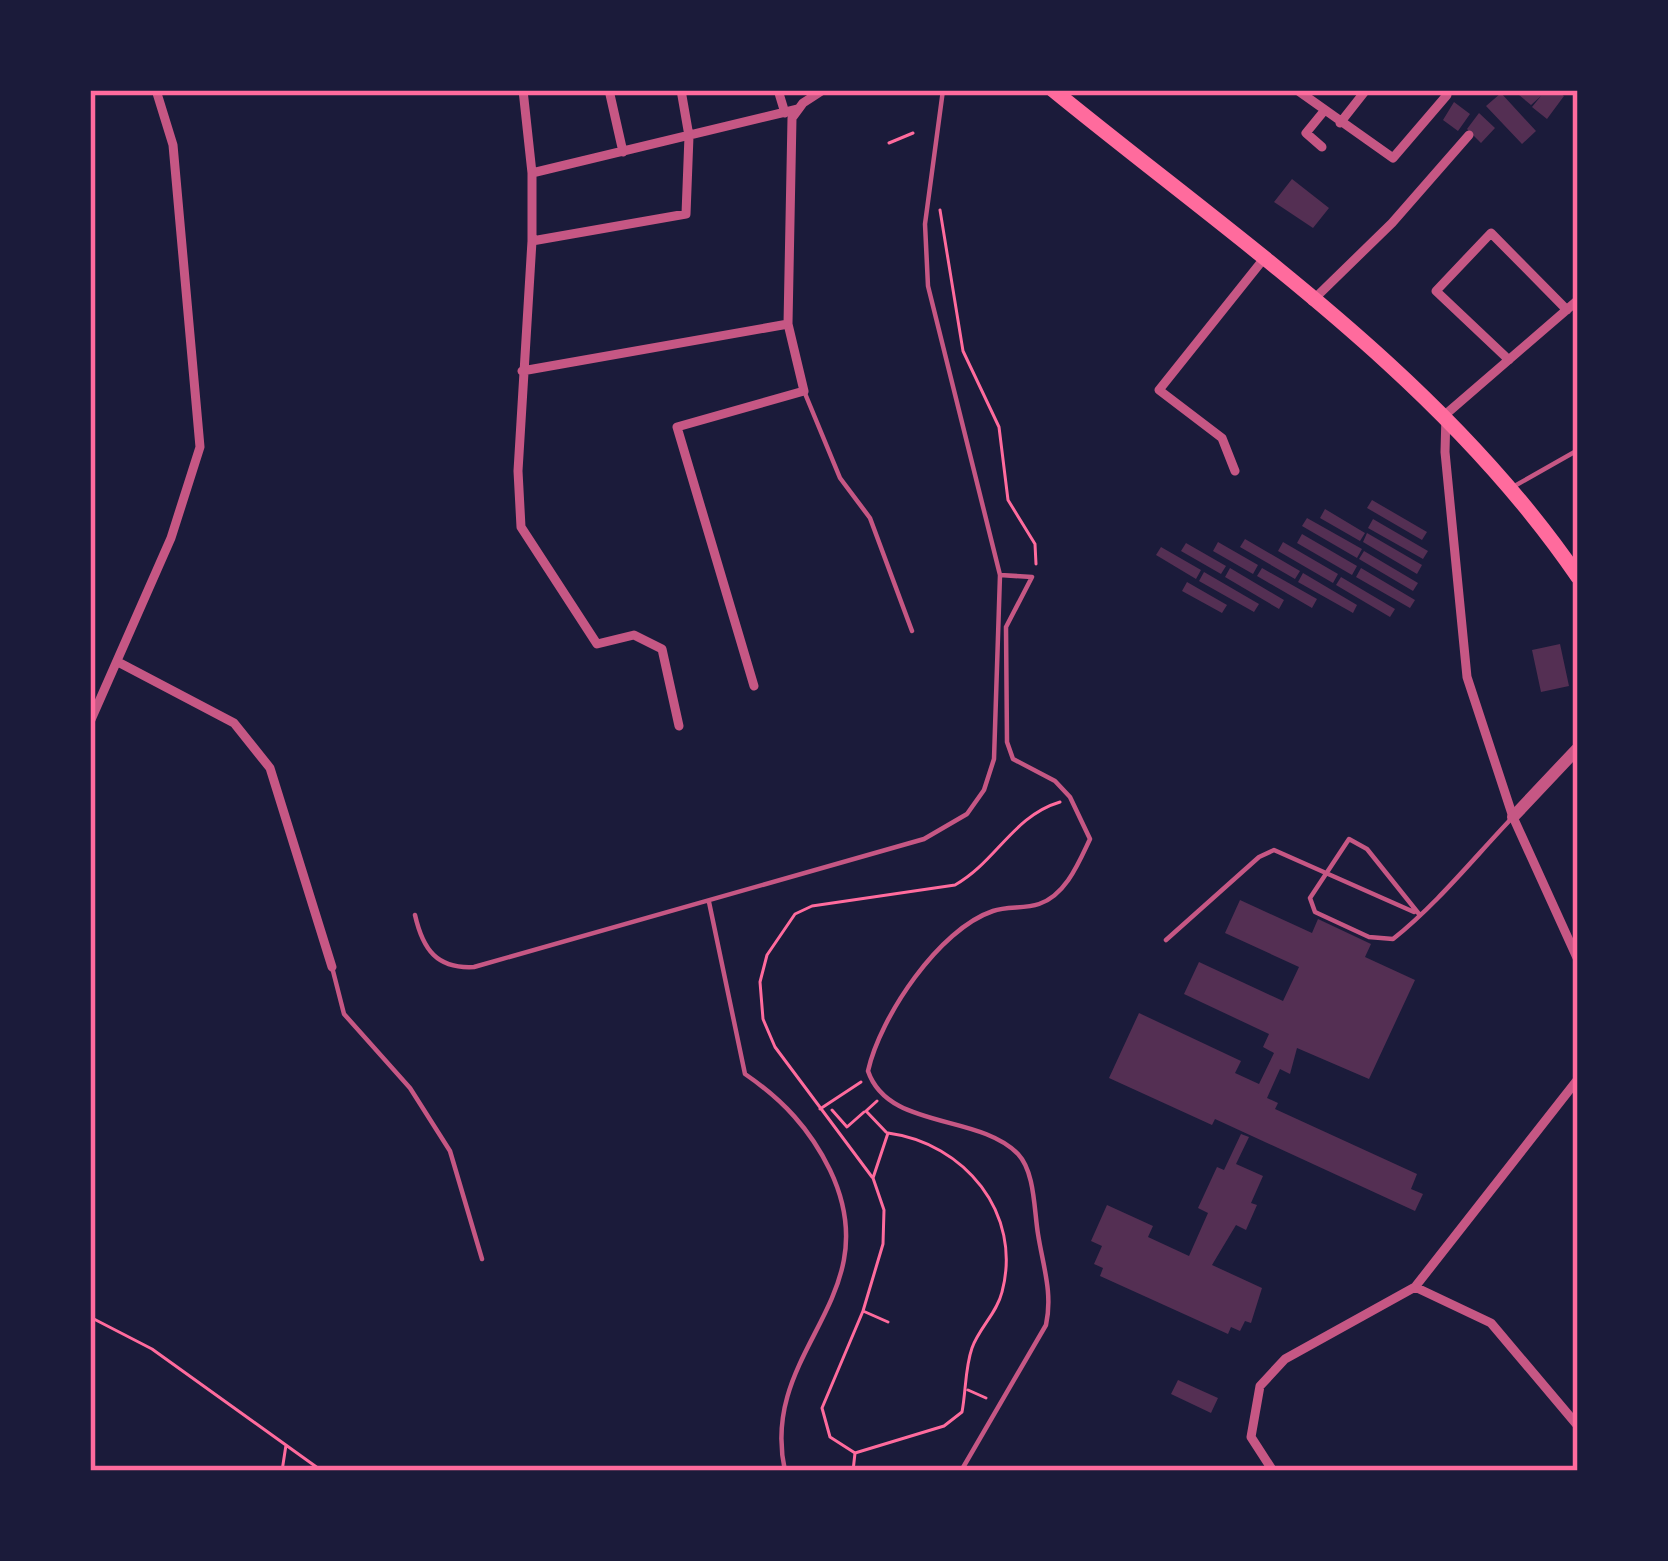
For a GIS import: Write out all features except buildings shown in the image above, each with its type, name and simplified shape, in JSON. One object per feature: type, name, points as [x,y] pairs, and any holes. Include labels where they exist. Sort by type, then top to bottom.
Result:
[{"type":"main road","points":[[1053,90],[1446,414],[1511,488],[1578,577]]},
{"type":"street","points":[[90,722],[171,538],[200,447],[172,145],[156,90]]},
{"type":"street","points":[[524,90],[532,241],[522,371],[521,527],[597,644],[634,635],[662,649],[679,726]]},
{"type":"street","points":[[609,90],[623,152]]},
{"type":"street","points":[[532,241],[686,214],[689,136],[681,90]]},
{"type":"street","points":[[778,90],[784,112]]},
{"type":"street","points":[[754,686],[676,427],[804,391],[788,324],[792,118],[824,90]]},
{"type":"street","points":[[1297,90],[1393,158],[1447,94],[1441,90]]},
{"type":"street","points":[[1340,124],[1366,90]]},
{"type":"street","points":[[532,173],[798,109]]},
{"type":"street","points":[[1322,147],[1306,133],[1324,111]]},
{"type":"street","points":[[1312,301],[1392,223],[1468,135]]},
{"type":"street","points":[[1509,360],[1436,291],[1491,233],[1567,310]]},
{"type":"street","points":[[1235,471],[1222,438],[1159,390],[1262,261]]},
{"type":"street","points":[[1578,300],[1446,414],[1467,676],[1513,817],[1578,960]]},
{"type":"street","points":[[522,371],[788,324]]},
{"type":"street","points":[[118,662],[234,723],[270,768],[332,967]]},
{"type":"street","points":[[1513,817],[1578,748]]},
{"type":"street","points":[[1273,1471],[1251,1437],[1260,1386],[1285,1359],[1415,1287],[1578,1079]]},
{"type":"street","points":[[1415,1287],[1491,1323],[1530,1375],[1574,1411],[1578,1426]]},
{"type":"lane","points":[[415,915],[425,947],[452,968],[474,967],[924,839],[967,814],[984,790],[994,759],[1000,575],[928,286],[926,224],[943,90]]},
{"type":"lane","points":[[804,391],[840,478],[870,518],[912,631]]},
{"type":"lane","points":[[1511,488],[1578,450]]},
{"type":"lane","points":[[962,1471],[1030,1357],[1051,1303],[1030,1179],[1019,1154],[989,1136],[893,1103],[869,1076],[869,1063],[909,986],[932,954],[991,911],[1043,904],[1063,887],[1090,839],[1070,797],[1054,781],[1013,759],[1007,742],[1006,627],[1032,577],[1000,575]]},
{"type":"lane","points":[[1419,914],[1360,842],[1342,844],[1311,905],[1369,938],[1393,939],[1419,914],[1513,817]]},
{"type":"lane","points":[[1166,940],[1259,857],[1274,850],[1419,914]]},
{"type":"lane","points":[[710,902],[745,1074],[778,1096],[809,1132],[842,1198],[850,1228],[838,1290],[785,1401],[785,1471]]},
{"type":"lane","points":[[332,967],[344,1014],[410,1088],[450,1151],[482,1259]]},
{"type":"path","points":[[889,143],[913,133]]},
{"type":"path","points":[[940,206],[963,351],[999,427],[1013,516],[1035,544],[1032,577]]},
{"type":"path","points":[[866,1111],[888,1133],[953,1157],[976,1177],[997,1215],[1004,1246],[1004,1286],[973,1346],[962,1412],[944,1426],[856,1453],[830,1437],[821,1408],[863,1311],[885,1228],[873,1178],[775,1047],[764,1018],[760,982],[777,937],[795,914],[826,901],[955,885],[974,874],[1023,819],[1070,797]]},
{"type":"path","points":[[818,1110],[830,1108],[869,1076]]},
{"type":"path","points":[[830,1108],[847,1126],[885,1094]]},
{"type":"path","points":[[873,1178],[888,1133]]},
{"type":"path","points":[[863,1311],[888,1322]]},
{"type":"path","points":[[90,1317],[152,1349],[322,1471]]},
{"type":"path","points":[[966,1389],[998,1404]]},
{"type":"path","points":[[282,1471],[286,1443]]},
{"type":"path","points":[[853,1471],[856,1453]]}]
